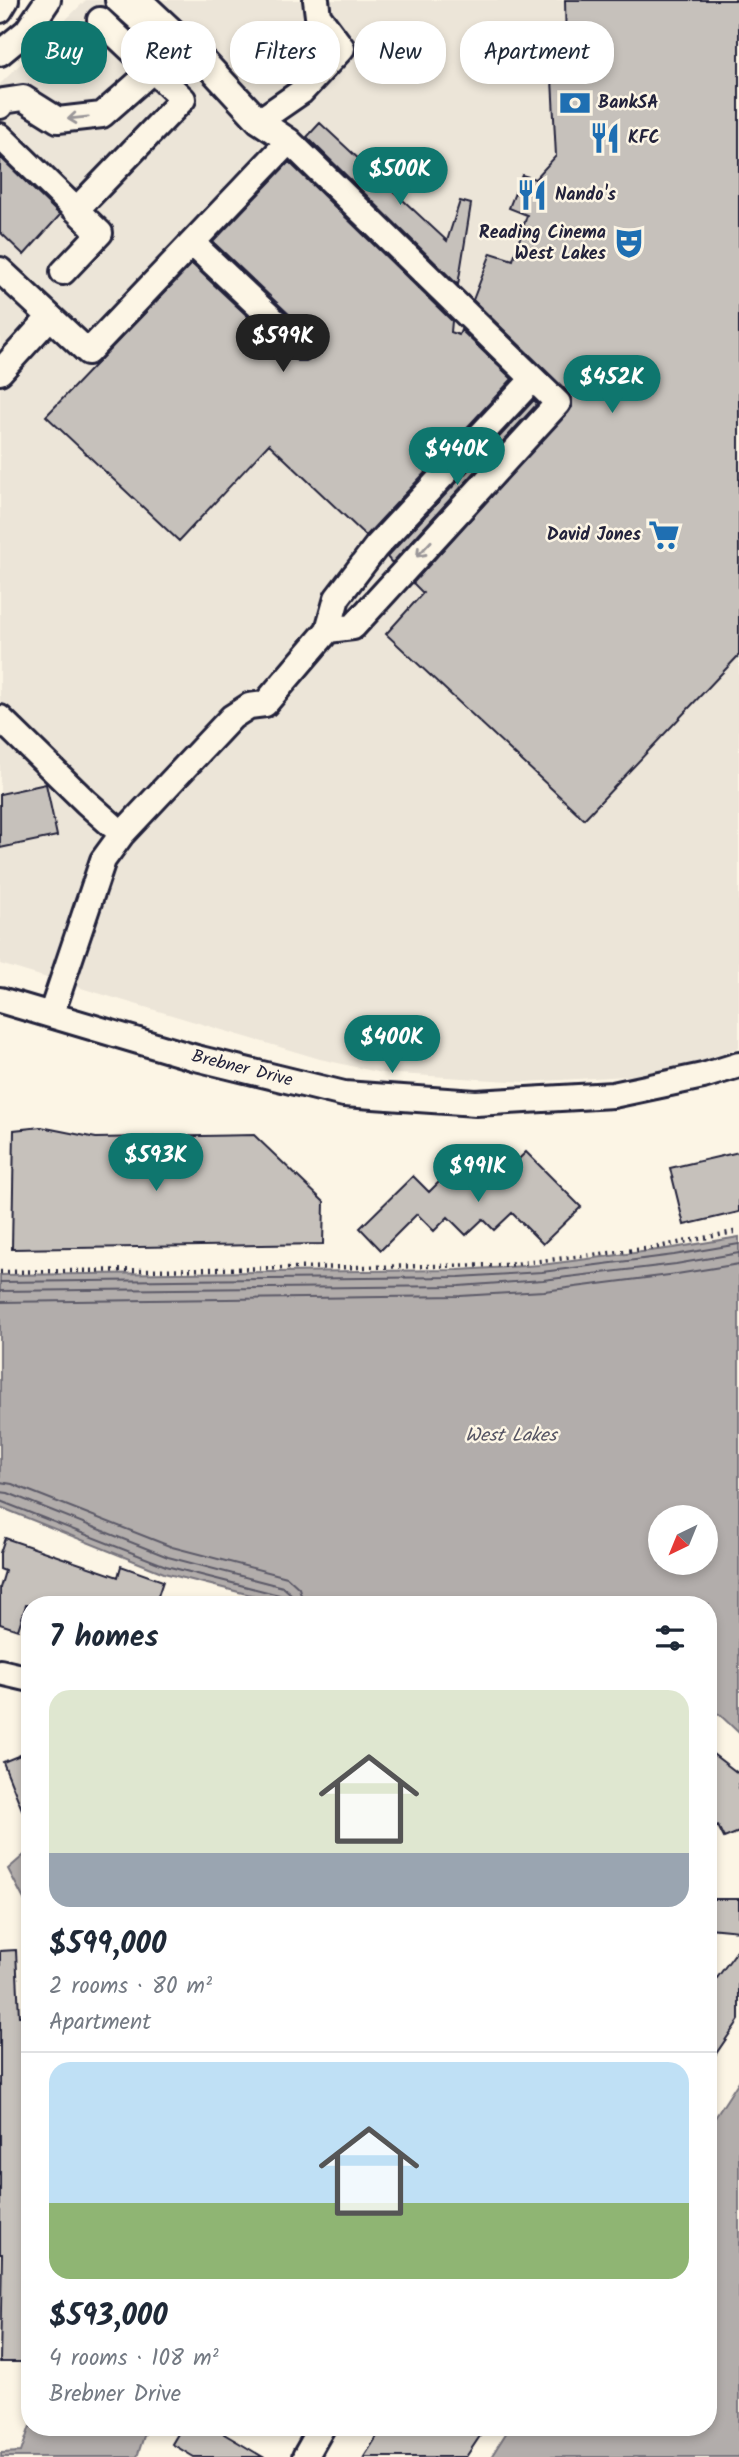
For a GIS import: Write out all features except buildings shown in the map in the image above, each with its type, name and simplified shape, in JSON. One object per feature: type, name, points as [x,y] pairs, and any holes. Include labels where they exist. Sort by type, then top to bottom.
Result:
[{"type":"street","points":[[0,10],[6,0]]},
{"type":"street","points":[[0,53],[27,31],[48,0]]},
{"type":"street","points":[[118,0],[141,21]]},
{"type":"street","points":[[51,1015],[103,860],[122,834],[232,717],[249,706],[265,704],[558,404],[289,141],[259,121],[139,0]]},
{"type":"street","points":[[259,121],[301,92],[342,48],[317,16],[316,0]]},
{"type":"street","points":[[100,20],[121,40]]},
{"type":"street","points":[[0,106],[3,101],[23,98],[58,120],[103,115],[129,84]]},
{"type":"street","points":[[76,210],[184,99],[168,84]]},
{"type":"street","points":[[212,84],[224,94],[239,98]]},
{"type":"street","points":[[0,136],[100,233],[63,272]]},
{"type":"street","points":[[0,270],[89,352],[289,141]]},
{"type":"street","points":[[192,243],[302,347]]},
{"type":"street","points":[[0,372],[50,317]]},
{"type":"street","points":[[340,629],[337,598],[376,547],[533,379]]},
{"type":"street","points":[[0,718],[122,834]]},
{"type":"street","name":"Brebner Drive","points":[[0,1000],[209,1061],[344,1094],[476,1104],[613,1094],[703,1076],[739,1065]]},
{"type":"street","points":[[0,1672],[21,1677]]},
{"type":"street","points":[[305,2457],[317,2436]]},
{"type":"path","points":[[0,1272],[506,1265],[653,1248],[739,1231]]},
{"type":"shaded area","points":[[86,0],[739,0],[739,1048],[696,1063],[644,1075],[526,1082],[382,1073],[320,1059],[0,964],[0,84],[21,63],[21,84],[107,84],[107,21],[64,21]]},
{"type":"water","name":"West Lakes","points":[[739,1237],[739,1733],[717,1714],[717,1596],[255,1596],[164,1573],[0,1507],[0,1275],[458,1270],[541,1265]]},
{"type":"water","points":[[21,1858],[21,1894],[8,1869]]},
{"type":"water","points":[[739,2081],[739,2457],[491,2457],[504,2436],[717,2436],[717,2115]]},
{"type":"water","points":[[27,2436],[144,2436],[137,2457],[1,2457],[1,2453],[21,2452]]},
{"type":"place","name":"BankSA","points":[[575,103]]},
{"type":"place","name":"KFC","points":[[605,138]]},
{"type":"place","name":"Nando's","points":[[532,195]]},
{"type":"place","name":"Reading Cinema West Lakes","points":[[629,243]]},
{"type":"place","name":"David Jones","points":[[664,535]]}]
